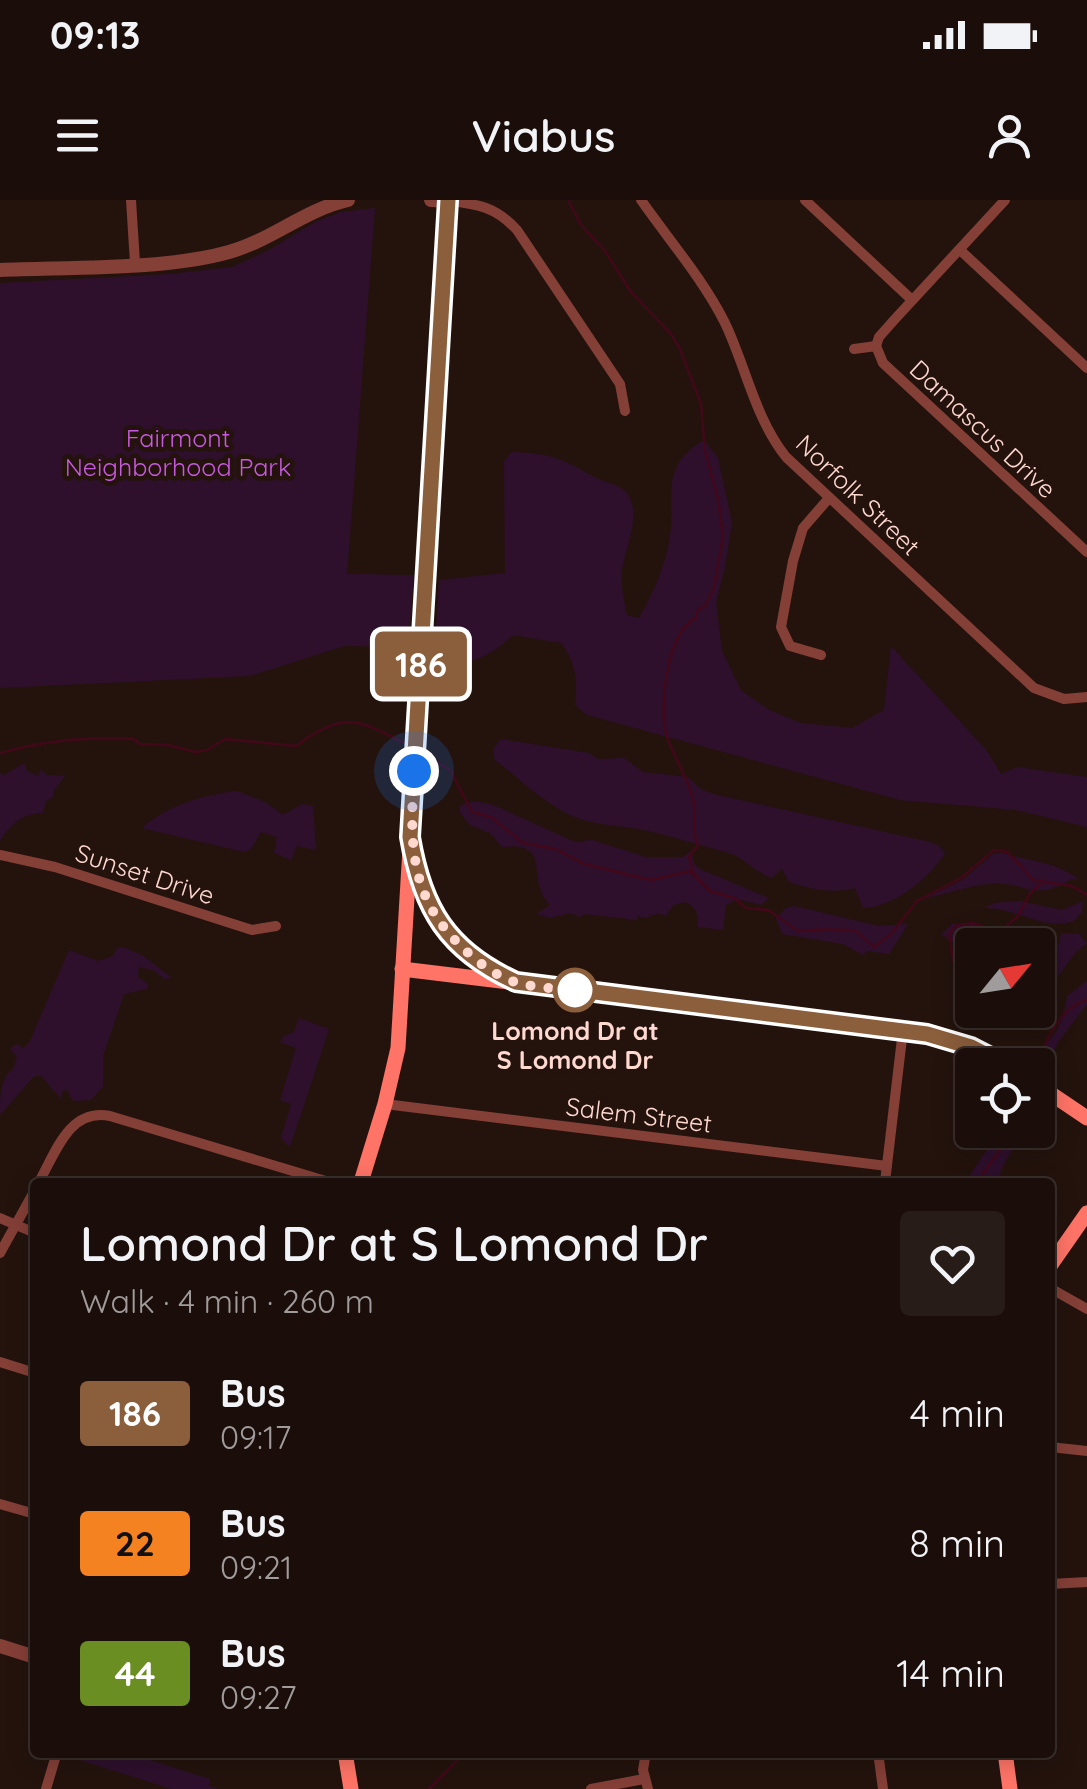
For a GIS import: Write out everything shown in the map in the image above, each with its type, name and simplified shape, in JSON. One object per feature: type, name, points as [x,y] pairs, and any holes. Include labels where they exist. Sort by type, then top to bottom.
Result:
[{"type":"main road","points":[[362,1178],[396,1060],[448,201]]},
{"type":"main road","points":[[410,837],[422,890],[440,924],[469,954],[516,982]]},
{"type":"main road","points":[[402,970],[903,1030],[970,1048]]},
{"type":"main road","points":[[1055,1096],[1087,1118]]},
{"type":"main road","points":[[1055,1259],[1087,1213]]},
{"type":"main road","points":[[346,1758],[351,1789]]},
{"type":"main road","points":[[1006,1758],[1010,1789]]},
{"type":"street","points":[[131,200],[135,263]]},
{"type":"street","points":[[0,270],[197,259],[235,250],[306,213],[348,200]]},
{"type":"street","points":[[431,200],[484,205],[517,230],[620,384],[625,411]]},
{"type":"street","name":"Norfolk Street","points":[[641,200],[717,308],[763,421],[778,447],[1034,688],[1064,699],[1087,697]]},
{"type":"street","points":[[805,200],[912,300]]},
{"type":"street","points":[[854,349],[876,346],[880,336],[1004,200]]},
{"type":"street","points":[[960,250],[1087,368]]},
{"type":"street","name":"Damascus Drive","points":[[876,346],[883,363],[1087,552]]},
{"type":"street","points":[[821,655],[790,646],[781,627],[800,535],[829,498]]},
{"type":"street","name":"Sunset Drive","points":[[0,855],[55,866],[252,930],[276,926]]},
{"type":"street","points":[[886,1178],[903,1030]]},
{"type":"street","name":"Salem Street","points":[[386,1104],[887,1166]]},
{"type":"street","points":[[41,1178],[73,1124],[88,1115],[110,1116],[316,1178]]},
{"type":"street","points":[[0,1252],[30,1199]]},
{"type":"street","points":[[0,1218],[30,1231]]},
{"type":"street","points":[[1055,1291],[1087,1309]]},
{"type":"street","points":[[0,1362],[30,1371]]},
{"type":"street","points":[[1055,1448],[1087,1451]]},
{"type":"street","points":[[0,1504],[30,1513]]},
{"type":"street","points":[[1055,1584],[1087,1582]]},
{"type":"street","points":[[0,1646],[30,1655]]},
{"type":"street","points":[[46,1789],[55,1758]]},
{"type":"street","points":[[591,1789],[646,1784],[646,1758]]},
{"type":"street","points":[[879,1758],[883,1789]]},
{"type":"green space","name":"Fairmont Neighborhood Park","points":[[375,208],[347,574],[414,575],[408,647],[344,646],[250,676],[0,688],[0,283],[232,267],[315,222],[341,212]]},
{"type":"green space","points":[[704,440],[718,458],[732,522],[716,602],[722,651],[741,690],[769,710],[801,723],[852,728],[884,710],[891,646],[987,751],[1001,774],[1017,767],[1087,777],[1087,827],[1016,810],[900,800],[587,715],[575,705],[575,672],[561,643],[513,635],[477,659],[434,662],[439,580],[505,573],[504,461],[512,452],[554,458],[627,493],[633,521],[622,586],[627,615],[639,618],[668,547],[675,472],[680,461]]},
{"type":"green space","points":[[500,739],[589,753],[598,759],[624,758],[643,772],[688,777],[701,789],[717,795],[926,841],[938,845],[945,853],[909,890],[886,903],[863,908],[855,888],[830,891],[805,887],[789,882],[782,869],[772,878],[726,852],[570,815],[495,760],[493,750]]},
{"type":"green space","points":[[24,763],[27,771],[38,776],[41,769],[47,775],[65,776],[53,797],[46,801],[43,813],[17,821],[0,841],[0,773],[4,775]]},
{"type":"green space","points":[[237,791],[265,802],[283,815],[302,804],[313,806],[316,850],[297,846],[291,860],[274,853],[277,837],[261,832],[251,849],[244,852],[142,828],[187,802]]},
{"type":"green space","points":[[474,801],[491,804],[575,842],[592,840],[646,857],[683,857],[691,851],[694,864],[700,869],[769,898],[761,905],[737,899],[726,905],[723,930],[698,927],[696,912],[685,902],[673,905],[666,916],[658,913],[646,918],[638,916],[637,920],[584,914],[580,917],[571,913],[550,918],[536,914],[550,905],[539,883],[534,856],[518,847],[502,847],[490,833],[470,825],[460,813],[460,806]]},
{"type":"green space","points":[[993,854],[1052,865],[1079,880],[1071,879],[1038,891],[988,884],[926,898],[964,879]]},
{"type":"green space","points":[[1020,901],[1062,910],[1083,901],[1082,912],[1074,921],[1063,924],[984,908]]},
{"type":"green space","points":[[794,906],[879,926],[908,924],[889,954],[867,951],[863,955],[843,944],[782,934],[776,918]]},
{"type":"green space","points":[[972,923],[992,928],[955,928],[955,944],[941,934],[952,924]]},
{"type":"green space","points":[[1061,933],[1079,934],[1087,943],[1056,979],[1055,942],[1059,945]]},
{"type":"green space","points":[[123,947],[142,955],[172,978],[165,979],[153,970],[139,967],[138,977],[148,984],[147,989],[124,994],[103,1056],[103,1086],[91,1100],[73,1101],[67,1090],[62,1091],[61,1099],[41,1076],[34,1076],[0,1115],[3,1083],[17,1057],[10,1049],[16,1044],[24,1048],[30,1041],[69,950],[98,961]]},
{"type":"green space","points":[[1087,981],[1087,1004],[1055,1049],[1040,1048],[1055,1033],[1067,996]]},
{"type":"green space","points":[[299,1018],[329,1029],[290,1147],[281,1138],[291,1104],[280,1100],[296,1048],[280,1042],[294,1032]]},
{"type":"green space","points":[[988,1148],[1013,1148],[1002,1169],[1000,1178],[968,1178]]},
{"type":"green space","points":[[78,1758],[143,1758],[210,1779],[209,1786],[218,1789],[172,1789]]},
{"type":"waterway","points":[[568,200],[581,225],[605,251],[631,292],[671,334],[701,404],[705,451],[723,536],[714,588],[705,606],[678,638],[672,653],[664,706],[666,734],[694,805],[698,845],[689,857],[694,875]]},
{"type":"waterway","points":[[0,753],[50,742],[100,738],[134,739],[140,744],[168,745],[195,752],[225,739],[296,746],[328,727],[353,722],[411,747]]},
{"type":"waterway","points":[[423,754],[450,770],[472,812],[491,817],[523,843],[556,849],[584,864],[651,880],[690,871],[710,891],[734,898],[746,908],[768,910],[798,931],[851,930],[874,947],[891,934],[917,901],[961,878],[994,850],[1008,852],[1033,880],[1072,886],[1087,895]]},
{"type":"waterway","points":[[953,961],[949,934],[955,926],[972,923],[1001,931],[1018,916],[1030,893],[1040,884]]},
{"type":"waterway","points":[[1043,1048],[1062,1017],[1087,1000]]},
{"type":"waterway","points":[[980,1178],[1001,1148]]},
{"type":"waterway","points":[[429,1789],[459,1758]]},
{"type":"bus line","name":"186","points":[[448,200],[410,837],[419,880],[434,915],[469,954],[516,982],[853,1023],[927,1034],[973,1048]]},
{"type":"place","name":"Lomond Dr at S Lomond Dr","points":[[575,990]]},
{"type":"route","points":[[414,771],[410,837],[422,890],[440,924],[469,954],[502,976],[516,982],[591,992],[575,990]]}]
